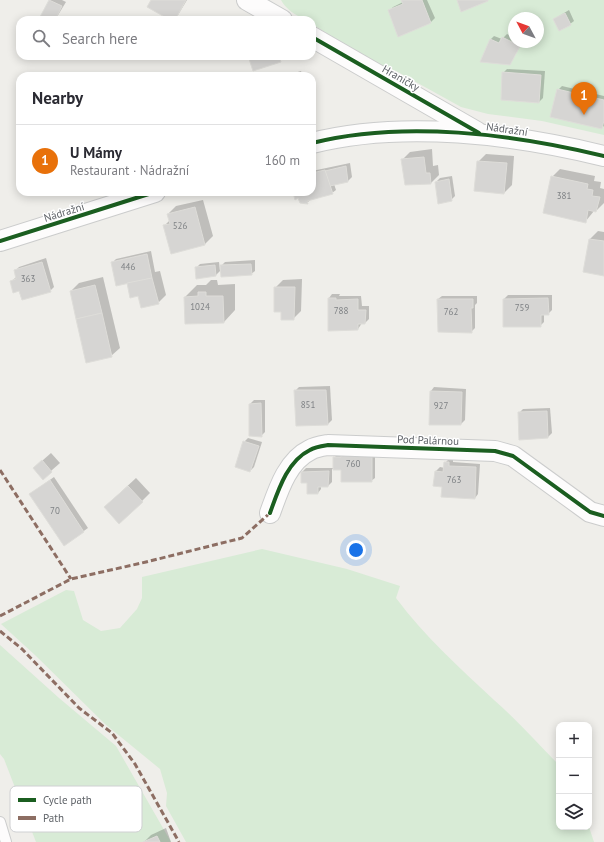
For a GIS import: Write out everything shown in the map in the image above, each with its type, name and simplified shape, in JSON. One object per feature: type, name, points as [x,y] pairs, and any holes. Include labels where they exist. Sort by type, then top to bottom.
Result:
[{"type":"street","points":[[247,0],[275,16]]},
{"type":"street","name":"Hraničky","points":[[316,39],[482,135]]},
{"type":"street","name":"Nádražní","points":[[316,142],[331,138],[363,134],[422,132],[482,135],[570,148],[604,156]]},
{"type":"street","name":"Nádražní","points":[[0,241],[142,196]]},
{"type":"street","name":"Pod Palárnou","points":[[270,513],[283,480],[297,460],[309,450],[328,445],[501,453],[513,456],[590,512],[604,516]]},
{"type":"lane","points":[[0,822],[6,842]]},
{"type":"green space","points":[[281,0],[604,0],[604,135],[542,121],[488,114],[461,107],[396,71],[371,61],[316,27],[316,16],[298,16],[283,4]]},
{"type":"green space","points":[[262,549],[347,569],[400,586],[396,598],[419,626],[455,664],[511,716],[556,762],[556,830],[590,830],[594,842],[186,842],[166,806],[167,793],[160,769],[105,724],[1,624],[66,590],[74,591],[83,620],[101,631],[120,628],[137,609],[142,598],[142,577]]},
{"type":"green space","points":[[0,645],[59,698],[116,746],[139,786],[14,786],[4,759],[0,754]]},
{"type":"green space","points":[[142,791],[171,842],[36,842],[32,832],[142,832]]},
{"type":"building","points":[[49,0],[62,6],[57,16],[41,16]]},
{"type":"building","points":[[151,0],[186,0],[177,16],[163,16],[147,7]]},
{"type":"building","points":[[401,0],[422,0],[431,23],[398,37],[388,10],[403,4]]},
{"type":"building","points":[[457,0],[488,0],[488,1],[461,12]]},
{"type":"building","points":[[565,13],[571,25],[559,31],[553,19]]},
{"type":"building","points":[[502,37],[508,40],[508,48],[519,48],[510,65],[480,62],[490,39],[499,43]]},
{"type":"building","points":[[249,60],[280,60],[281,62],[253,71]]},
{"type":"building","points":[[502,72],[541,75],[539,103],[501,100]]},
{"type":"building","points":[[557,89],[604,100],[604,120],[602,129],[550,117]]},
{"type":"building","points":[[424,157],[426,173],[430,173],[431,184],[405,185],[401,159]]},
{"type":"building","points":[[477,161],[507,163],[504,194],[474,191]]},
{"type":"building","points":[[346,166],[348,182],[330,186],[325,171]]},
{"type":"building","points":[[325,170],[333,194],[307,201],[308,204],[300,203],[298,198],[295,200],[294,196],[316,196],[316,172]]},
{"type":"building","points":[[551,176],[588,184],[587,189],[593,190],[592,196],[600,197],[596,212],[588,210],[586,223],[543,213]]},
{"type":"building","points":[[449,179],[452,201],[438,204],[435,182]]},
{"type":"building","points":[[195,207],[205,245],[171,254],[163,225],[170,224],[167,214]]},
{"type":"building","points":[[589,239],[604,241],[604,276],[583,272]]},
{"type":"building","points":[[147,254],[152,278],[116,286],[111,262]]},
{"type":"building","points":[[42,262],[51,292],[22,300],[19,291],[13,293],[10,281],[16,279],[14,270]]},
{"type":"building","points":[[251,264],[252,275],[221,277],[220,265]]},
{"type":"building","points":[[215,265],[216,276],[196,279],[195,267]]},
{"type":"building","points":[[152,278],[159,304],[141,308],[138,296],[130,298],[127,283]]},
{"type":"building","points":[[95,285],[102,313],[76,319],[70,291]]},
{"type":"building","points":[[274,287],[295,287],[294,320],[281,320],[281,312],[274,312]]},
{"type":"building","points":[[198,292],[206,292],[206,296],[223,296],[224,323],[185,324],[184,297],[198,296]]},
{"type":"building","points":[[328,298],[336,298],[336,300],[358,299],[358,310],[366,310],[365,324],[358,324],[358,330],[328,331]]},
{"type":"building","points":[[548,298],[549,315],[541,315],[541,327],[503,327],[503,299]]},
{"type":"building","points":[[437,299],[473,299],[473,308],[471,308],[472,333],[438,332]]},
{"type":"building","points":[[102,313],[112,357],[86,363],[76,319]]},
{"type":"building","points":[[294,390],[326,390],[328,425],[296,426]]},
{"type":"building","points":[[430,391],[462,392],[461,425],[429,425]]},
{"type":"building","points":[[261,403],[262,437],[249,436],[249,404]]},
{"type":"building","points":[[547,411],[548,438],[519,440],[518,412]]},
{"type":"building","points":[[243,441],[259,446],[250,472],[235,467]]},
{"type":"building","points":[[341,452],[372,453],[372,482],[341,482],[341,470],[333,470],[333,457],[341,457]]},
{"type":"building","points":[[42,460],[52,472],[43,480],[33,468]]},
{"type":"building","points":[[444,462],[449,462],[449,466],[476,467],[475,499],[441,497],[442,487],[433,486],[435,471],[443,472]]},
{"type":"building","points":[[329,471],[328,487],[318,487],[318,494],[307,494],[307,483],[301,483],[301,472]]},
{"type":"building","points":[[50,480],[84,532],[64,546],[29,494]]},
{"type":"building","points":[[128,486],[143,502],[119,524],[104,507]]},
{"type":"building","points":[[157,836],[160,842],[143,842]]},
{"type":"marked path","points":[[0,470],[71,579]]},
{"type":"marked path","points":[[0,616],[71,579],[242,538],[270,513]]},
{"type":"marked path","points":[[0,631],[22,649],[79,708],[112,733],[135,764],[179,842]]},
{"type":"cycle path","points":[[316,39],[479,133]]},
{"type":"cycle path","points":[[316,142],[347,136],[383,132],[421,131],[496,136],[533,141],[604,156]]},
{"type":"cycle path","points":[[0,241],[142,196]]},
{"type":"cycle path","points":[[270,513],[284,477],[295,461],[312,449],[328,445],[495,451],[513,456],[590,512],[604,516]]},
{"type":"place","name":"U Mámy","points":[[584,115]]}]
